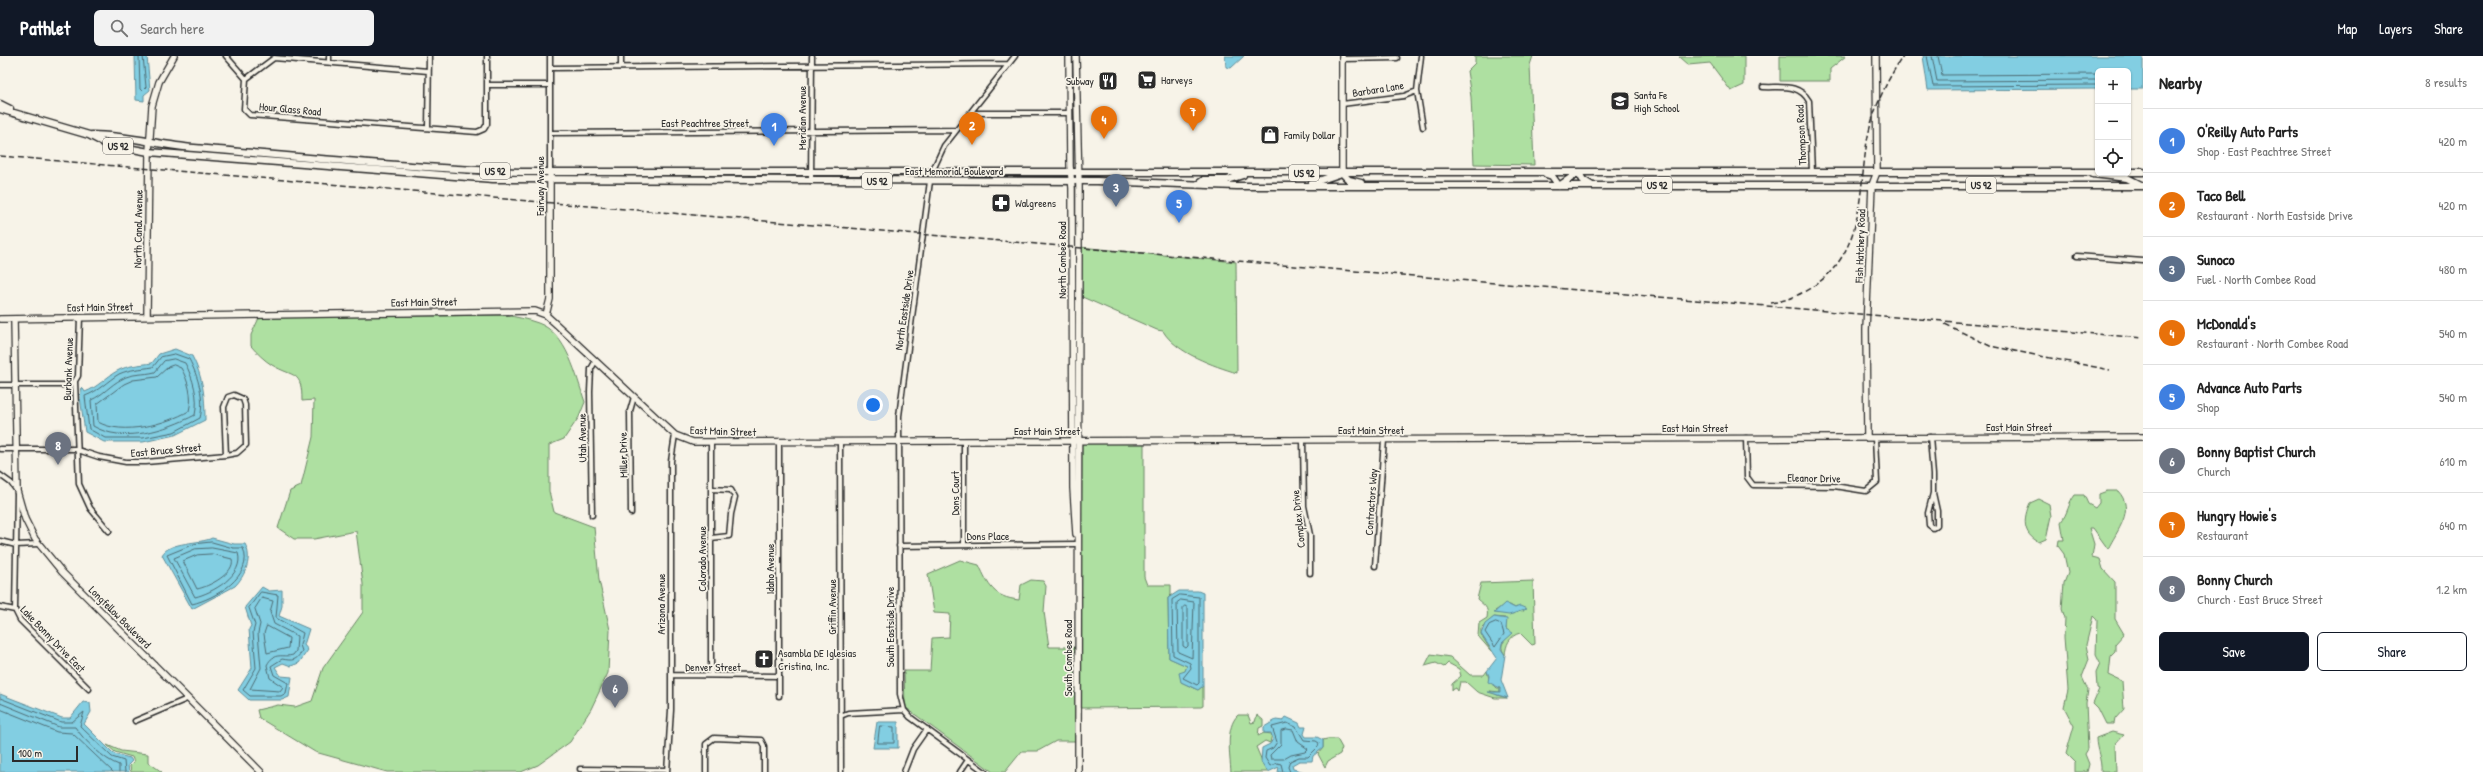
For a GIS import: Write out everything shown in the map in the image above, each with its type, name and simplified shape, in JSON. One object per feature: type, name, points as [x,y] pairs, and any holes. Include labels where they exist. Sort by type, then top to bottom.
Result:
[{"type":"main road","name":"North Canal Avenue","points":[[147,316],[149,143],[155,93],[165,68],[174,56]]},
{"type":"main road","name":"North Combee Road","points":[[1069,56],[1070,172],[1075,181]]},
{"type":"main road","name":"North Combee Road","points":[[1076,56],[1078,172],[1075,181],[1076,441]]},
{"type":"main road","name":"Fish Hatchery Road","points":[[1867,438],[1866,330],[1872,185],[1876,172],[1876,56]]},
{"type":"main road","points":[[1342,57],[1342,173],[1349,180],[1377,186]]},
{"type":"main road","name":"US 92","points":[[0,104],[15,112]]},
{"type":"main road","name":"US 92","points":[[0,109],[15,112],[89,135],[106,144],[149,152],[306,166],[436,176],[550,181],[811,181]]},
{"type":"main road","name":"US 92","points":[[89,135],[108,135],[149,143],[437,168],[550,172],[811,172]]},
{"type":"main road","points":[[306,166],[307,157]]},
{"type":"main road","points":[[436,176],[437,168]]},
{"type":"main road","name":"Fairway Avenue","points":[[546,315],[550,299],[550,172]]},
{"type":"main road","points":[[680,172],[680,181]]},
{"type":"main road","name":"East Memorial Boulevard","points":[[811,172],[1070,172]]},
{"type":"main road","points":[[881,181],[923,176],[932,172]]},
{"type":"main road","name":"US 92","points":[[1070,172],[2095,172]]},
{"type":"main road","points":[[1540,173],[1552,176],[1559,186],[1578,172],[1583,180],[1593,186]]},
{"type":"main road","points":[[1984,172],[1984,185]]},
{"type":"main road","points":[[2077,172],[2127,178],[2143,186]]},
{"type":"main road","points":[[2131,172],[2143,172]]},
{"type":"main road","points":[[1197,186],[1204,180],[1228,180],[1248,173]]},
{"type":"main road","points":[[1295,186],[1326,180],[1342,173]]},
{"type":"main road","name":"East Memorial Boulevard","points":[[811,181],[1075,181]]},
{"type":"main road","name":"US 92","points":[[1075,181],[1197,186],[2143,186]]},
{"type":"main road","name":"East Main Street","points":[[0,319],[519,310],[535,311],[546,315],[674,435],[693,442],[711,443],[2143,437]]},
{"type":"main road","name":"Longfellow Boulevard","points":[[14,319],[15,449],[17,491],[25,519],[38,544],[66,576],[261,772]]},
{"type":"main road","name":"South Combee Road","points":[[1076,441],[1080,525],[1077,544],[1078,772]]},
{"type":"street","points":[[226,56],[246,79],[274,58],[428,71]]},
{"type":"street","points":[[329,56],[329,62]]},
{"type":"street","points":[[428,56],[428,128]]},
{"type":"street","name":"Hour Glass Road","points":[[246,79],[244,109],[250,115],[476,132],[484,129],[487,124],[487,56]]},
{"type":"street","name":"Fairway Avenue","points":[[550,56],[550,172]]},
{"type":"street","points":[[621,56],[621,67]]},
{"type":"street","name":"Meridian Avenue","points":[[811,181],[812,56]]},
{"type":"street","points":[[932,172],[936,159],[955,130],[1015,56]]},
{"type":"street","points":[[1421,56],[1417,91],[1423,127]]},
{"type":"street","points":[[1342,57],[1397,58]]},
{"type":"street","points":[[550,68],[1008,64]]},
{"type":"street","points":[[487,85],[550,85]]},
{"type":"street","name":"Thompson Road","points":[[1763,87],[1795,88],[1805,93],[1809,101],[1812,172]]},
{"type":"street","name":"Barbara Lane","points":[[1342,104],[1404,96],[1417,91]]},
{"type":"street","points":[[970,113],[1070,113]]},
{"type":"street","name":"East Peachtree Street","points":[[550,133],[955,130]]},
{"type":"street","name":"North Eastside Drive","points":[[898,442],[899,416],[930,180]]},
{"type":"street","points":[[2077,256],[2143,261]]},
{"type":"street","name":"Burbank Avenue","points":[[80,317],[78,376],[75,381],[79,452],[78,476],[82,493],[90,508],[109,531]]},
{"type":"street","name":"Utah Avenue","points":[[592,515],[590,392],[591,369],[596,362]]},
{"type":"street","points":[[0,385],[68,385],[75,381]]},
{"type":"street","name":"East Bruce Street","points":[[0,449],[75,449],[79,452],[126,462],[146,462],[226,455],[237,454],[246,445],[246,417],[243,399],[234,395],[228,397],[225,401],[224,418],[226,455]]},
{"type":"street","name":"Miller Drive","points":[[631,513],[630,411],[634,397]]},
{"type":"street","name":"Arizona Avenue","points":[[667,771],[671,675],[671,461],[674,435]]},
{"type":"street","points":[[1930,437],[1932,493],[1928,517],[1929,525],[1933,528],[1937,525],[1938,517],[1932,493]]},
{"type":"street","name":"Eleanor Drive","points":[[1746,438],[1747,477],[1753,485],[1834,486],[1866,491],[1877,482],[1875,438]]},
{"type":"street","name":"Complex Drive","points":[[1303,440],[1304,506],[1310,535],[1310,573]]},
{"type":"street","name":"Contractors Way","points":[[1375,566],[1384,440]]},
{"type":"street","name":"Dons Court","points":[[964,441],[964,545]]},
{"type":"street","name":"Idaho Avenue","points":[[779,442],[779,696]]},
{"type":"street","name":"Griffin Avenue","points":[[840,442],[841,710],[843,715],[841,772]]},
{"type":"street","name":"South Eastside Drive","points":[[898,442],[900,694],[904,710]]},
{"type":"street","name":"Colorado Avenue","points":[[711,443],[711,675]]},
{"type":"street","points":[[0,475],[12,483],[17,491],[15,610]]},
{"type":"street","points":[[711,489],[731,490],[735,498],[729,536],[711,538]]},
{"type":"street","points":[[0,541],[16,545],[38,544]]},
{"type":"street","name":"Dons Place","points":[[899,546],[1077,544]]},
{"type":"street","name":"Lake Bonny Drive East","points":[[0,607],[15,610],[20,620],[89,689]]},
{"type":"street","name":"Denver Street","points":[[671,675],[779,676]]},
{"type":"street","points":[[135,721],[187,699]]},
{"type":"street","points":[[843,715],[848,713],[904,710],[985,772]]},
{"type":"street","points":[[904,772],[913,749],[927,729]]},
{"type":"street","points":[[706,770],[706,744],[711,739],[757,738],[763,742],[764,772]]},
{"type":"street","points":[[960,772],[968,760]]},
{"type":"street","points":[[580,769],[667,771]]},
{"type":"green space","points":[[1475,56],[1533,56],[1530,65],[1534,165],[1474,164],[1471,97],[1467,71],[1475,63]]},
{"type":"green space","points":[[1744,56],[1744,85],[1731,91],[1710,63],[1688,65],[1679,57]]},
{"type":"green space","points":[[1780,56],[1846,56],[1830,69],[1830,81],[1780,81]]},
{"type":"green space","points":[[1080,247],[1236,262],[1237,373],[1196,358],[1177,346],[1163,331],[1157,330],[1080,296]]},
{"type":"green space","points":[[505,315],[538,323],[548,328],[556,336],[569,356],[585,402],[579,417],[564,439],[549,445],[549,491],[554,512],[594,527],[599,580],[610,630],[608,673],[591,709],[570,742],[538,765],[521,772],[387,772],[315,752],[259,718],[257,710],[278,705],[295,707],[312,701],[323,668],[363,612],[363,584],[356,531],[314,539],[294,539],[278,528],[290,491],[301,486],[313,437],[314,400],[302,401],[302,391],[298,379],[266,361],[251,346],[251,335],[259,318]]},
{"type":"green space","points":[[1082,443],[1144,443],[1144,577],[1147,585],[1171,585],[1171,595],[1168,598],[1169,658],[1187,666],[1181,682],[1198,690],[1203,686],[1203,706],[1201,707],[1080,708]]},
{"type":"green space","points":[[2107,491],[2118,491],[2123,498],[2125,505],[2123,520],[2108,549],[2093,528],[2089,528],[2094,544],[2092,557],[2100,559],[2103,569],[2115,582],[2115,619],[2124,634],[2115,644],[2115,652],[2111,656],[2109,675],[2122,681],[2124,709],[2115,719],[2114,724],[2106,724],[2098,708],[2093,703],[2099,689],[2097,688],[2096,672],[2100,663],[2096,655],[2097,620],[2093,616],[2086,645],[2089,659],[2082,677],[2088,690],[2086,703],[2088,749],[2085,754],[2089,764],[2087,772],[2075,772],[2075,763],[2066,754],[2074,726],[2064,707],[2068,690],[2064,637],[2065,618],[2062,609],[2064,583],[2068,573],[2064,554],[2058,546],[2059,540],[2064,540],[2061,522],[2075,495],[2084,495],[2088,504],[2095,508],[2099,503],[2099,494]]},
{"type":"green space","points":[[2039,499],[2049,504],[2051,516],[2046,539],[2039,542],[2029,535],[2025,520],[2030,503]]},
{"type":"green space","points":[[960,560],[979,565],[989,585],[998,593],[1010,598],[1019,600],[1021,585],[1031,580],[1043,581],[1046,586],[1044,612],[1049,647],[1075,647],[1076,741],[1056,741],[1038,751],[1022,751],[1005,772],[993,772],[905,707],[904,671],[930,671],[932,638],[949,637],[950,614],[934,613],[928,574]]},
{"type":"green space","points":[[1533,581],[1535,644],[1532,645],[1520,633],[1516,634],[1509,641],[1505,655],[1502,650],[1502,644],[1507,638],[1505,618],[1494,617],[1481,629],[1481,634],[1491,651],[1478,636],[1479,623],[1487,618],[1487,609],[1477,599],[1481,583]],"holes":[[[1504,605],[1510,605],[1524,611],[1519,610],[1514,614],[1495,611]]]},
{"type":"green space","points":[[1431,654],[1450,657],[1470,675],[1484,675],[1487,671],[1489,679],[1497,688],[1500,688],[1500,692],[1490,691],[1507,698],[1495,698],[1477,692],[1466,682],[1460,682],[1458,691],[1456,688],[1452,690],[1452,684],[1461,676],[1459,669],[1448,663],[1444,667],[1436,663],[1425,666]]},
{"type":"green space","points":[[1238,715],[1248,715],[1251,723],[1255,722],[1257,715],[1263,720],[1263,726],[1259,728],[1258,736],[1264,733],[1272,734],[1270,743],[1265,741],[1256,747],[1265,768],[1269,772],[1231,772],[1229,742],[1231,727]]},
{"type":"green space","points":[[2112,732],[2124,735],[2115,745],[2116,772],[2101,772],[2101,763],[2096,738]]},
{"type":"green space","points":[[1337,739],[1342,748],[1340,754],[1328,761],[1325,767],[1318,754],[1323,748],[1323,740]]},
{"type":"green space","points":[[107,745],[121,751],[148,754],[148,762],[162,772],[131,772],[130,766],[134,762],[132,757],[115,752]]},
{"type":"water","points":[[135,56],[147,56],[150,90],[144,95],[144,101],[136,100]]},
{"type":"water","points":[[1225,56],[1244,56],[1231,68],[1226,67]]},
{"type":"water","points":[[1923,56],[2143,56],[2143,89],[2131,89],[2131,68],[2095,68],[2095,89],[1928,90]]},
{"type":"water","points":[[175,349],[192,356],[199,371],[205,403],[205,420],[175,435],[143,442],[104,442],[85,432],[80,397],[82,387],[85,392],[121,369],[130,366],[152,363],[159,354]]},
{"type":"water","points":[[212,538],[234,544],[245,544],[248,555],[247,566],[239,582],[235,586],[192,609],[162,555],[171,547]]},
{"type":"water","points":[[262,587],[269,591],[282,590],[282,606],[279,616],[309,629],[304,645],[308,650],[299,663],[291,666],[283,663],[275,667],[281,676],[292,677],[289,697],[282,700],[249,700],[238,690],[252,668],[249,629],[251,626],[245,607]]},
{"type":"water","points":[[1179,591],[1198,591],[1203,593],[1203,686],[1198,690],[1181,682],[1179,673],[1185,671],[1187,666],[1169,658],[1168,598]]},
{"type":"water","points":[[1505,603],[1515,608],[1520,606],[1527,609],[1509,615],[1494,613]]},
{"type":"water","points":[[1494,617],[1507,619],[1506,629],[1513,633],[1502,643],[1501,649],[1505,655],[1501,680],[1508,698],[1488,692],[1500,692],[1500,688],[1488,682],[1489,676],[1487,671],[1497,658],[1481,634],[1485,624]]},
{"type":"water","points":[[0,694],[62,718],[70,718],[83,702],[90,703],[91,712],[84,724],[114,754],[130,758],[132,761],[128,765],[129,772],[0,772]]},
{"type":"water","points":[[1286,717],[1299,723],[1301,727],[1306,727],[1304,734],[1306,737],[1317,737],[1323,740],[1323,748],[1313,756],[1312,761],[1299,761],[1292,765],[1293,769],[1305,772],[1278,772],[1279,767],[1268,772],[1261,762],[1262,748],[1270,744],[1273,739],[1271,733],[1264,733],[1264,727],[1276,720],[1283,721]]},
{"type":"water","points":[[877,722],[898,722],[898,748],[873,748]]},
{"type":"railway","points":[[1771,303],[1794,297],[1815,285],[1832,271],[1843,254],[1852,236],[1857,217],[1868,136],[1874,115],[1882,94],[1903,56]]},
{"type":"railway","points":[[0,156],[2143,338]]},
{"type":"railway","points":[[1945,324],[1990,346],[2110,370]]},
{"type":"place","name":"Harveys","points":[[1147,80]]},
{"type":"place","name":"Subway","points":[[1108,81]]},
{"type":"place","name":"Santa Fe High School","points":[[1620,101]]},
{"type":"place","name":"Hungry Howie's","points":[[1193,131]]},
{"type":"place","name":"Family Dollar","points":[[1270,135]]},
{"type":"place","name":"McDonald's","points":[[1104,139]]},
{"type":"place","name":"Taco Bell","points":[[972,145]]},
{"type":"place","name":"O'Reilly Auto Parts","points":[[774,146]]},
{"type":"place","name":"Walgreens","points":[[1001,203]]},
{"type":"place","name":"Sunoco","points":[[1116,207]]},
{"type":"place","name":"Advance Auto Parts","points":[[1179,223]]},
{"type":"place","name":"Bonny Church","points":[[58,465]]},
{"type":"place","name":"Asambla DE Iglesias Cristina, Inc.","points":[[764,659]]},
{"type":"place","name":"Bonny Baptist Church","points":[[615,708]]}]
